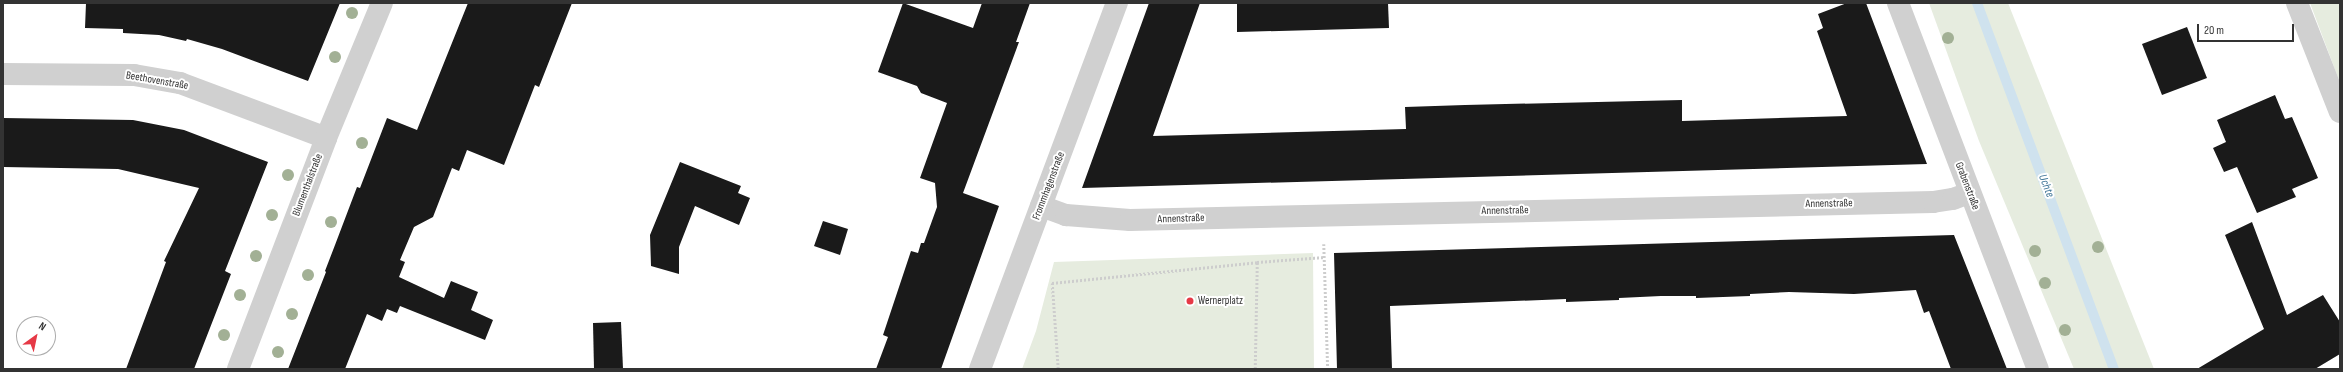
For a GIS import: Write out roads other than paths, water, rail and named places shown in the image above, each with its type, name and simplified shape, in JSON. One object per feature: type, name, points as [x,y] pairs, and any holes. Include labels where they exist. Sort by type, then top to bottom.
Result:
[{"type":"street","name":"Blumenthalstraße","points":[[238,369],[326,138],[382,3]]},
{"type":"street","name":"Frommhagenstraße","points":[[980,369],[1117,3]]},
{"type":"street","name":"Grabenstraße","points":[[1898,3],[1969,193],[2038,369]]},
{"type":"street","points":[[2297,3],[2340,112]]},
{"type":"street","name":"Beethovenstraße","points":[[3,74],[134,75],[180,83],[326,138]]},
{"type":"street","name":"Annenstraße","points":[[1041,206],[1066,215],[1130,220],[1933,202],[1953,199],[1969,193]]},
{"type":"waterway","name":"Uchte","points":[[1977,3],[2114,369]]},
{"type":"place","name":"Wernerplatz","points":[[1190,301]]}]
